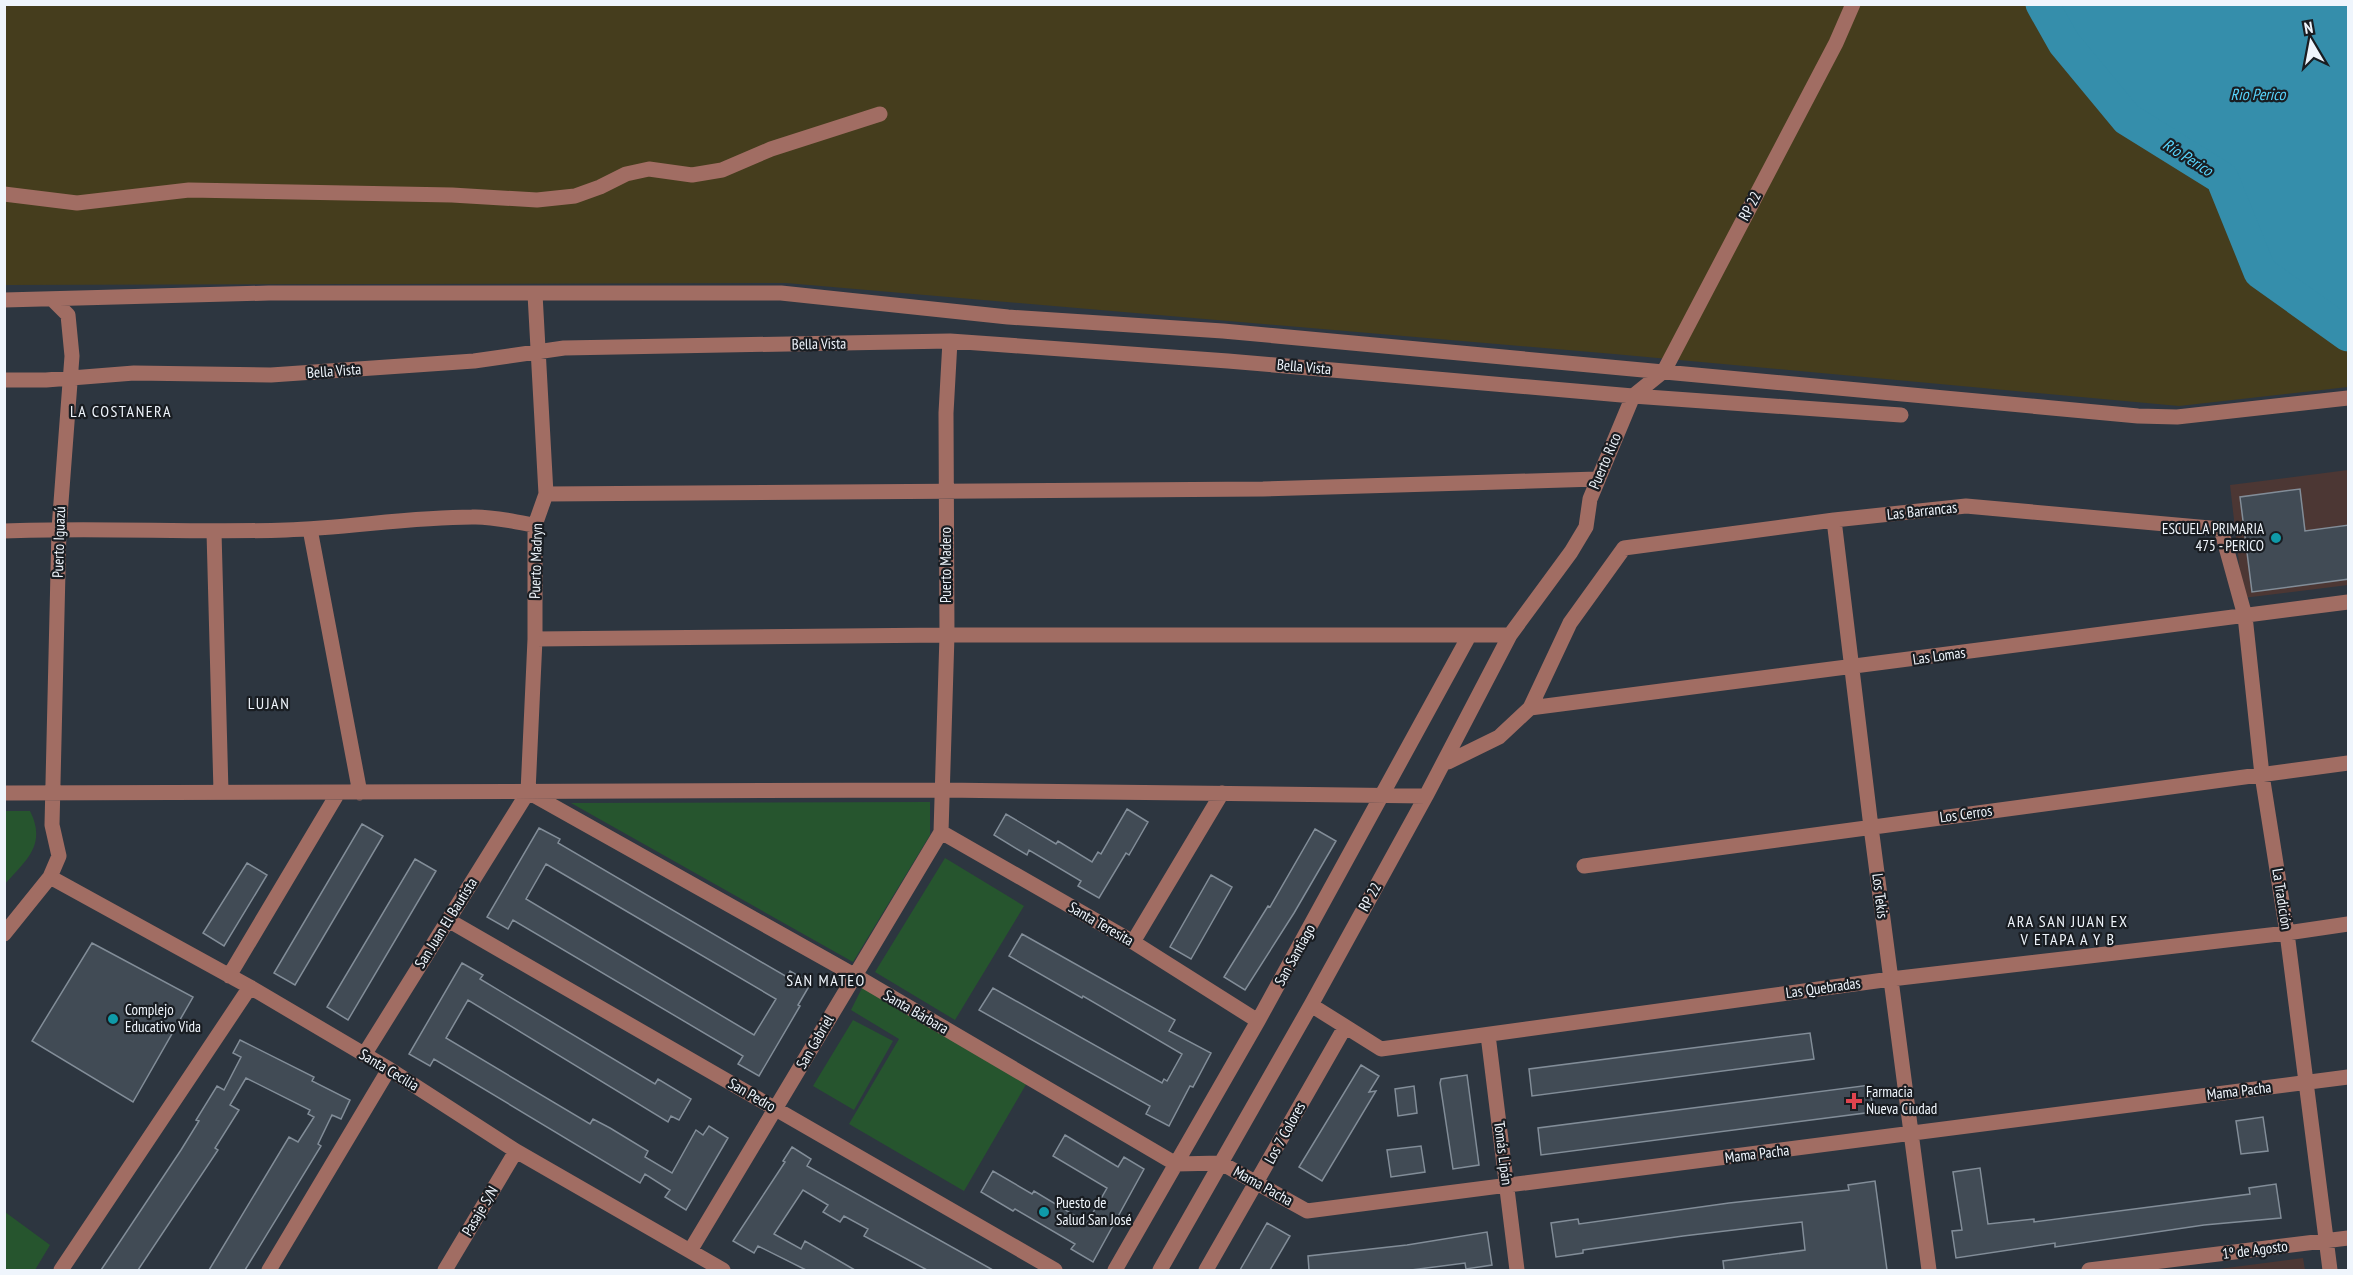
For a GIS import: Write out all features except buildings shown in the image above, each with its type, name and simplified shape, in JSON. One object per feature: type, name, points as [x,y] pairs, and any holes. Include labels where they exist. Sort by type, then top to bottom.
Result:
[{"type":"street","name":"RP 22","points":[[1632,396],[1664,371],[1836,43],[1853,4]]},
{"type":"street","points":[[4,194],[77,203],[189,190],[452,195],[537,200],[575,196],[626,174],[649,169],[692,175],[722,170],[771,149],[880,114]]},
{"type":"street","points":[[4,300],[269,293],[782,293],[1008,317],[1223,331],[2138,416],[2177,417],[2349,398]]},
{"type":"street","name":"Puerto Madryn","points":[[528,792],[535,639],[535,525],[546,494],[535,294]]},
{"type":"street","name":"Puerto Iguazú","points":[[50,877],[59,856],[52,825],[58,529],[72,356],[68,315],[52,299]]},
{"type":"street","name":"Bella Vista","points":[[4,380],[134,373],[271,375],[474,361],[564,348],[950,341],[1228,361],[1632,396],[1901,415]]},
{"type":"street","name":"Puerto Madero","points":[[940,832],[947,635],[946,493],[950,341]]},
{"type":"street","name":"Puerto Rico","points":[[1586,527],[1590,499],[1597,479],[1632,396]]},
{"type":"street","points":[[546,494],[1263,489],[1597,479]]},
{"type":"street","name":"Las Barrancas","points":[[1530,708],[1570,623],[1624,548],[1834,520],[1966,506],[2221,529]]},
{"type":"street","points":[[4,531],[58,529],[214,532],[310,529],[474,516],[535,525]]},
{"type":"street","name":"Los Tekis","points":[[1834,520],[1871,827],[1929,1270]]},
{"type":"street","name":"RP 22","points":[[1160,1270],[1311,1005],[1426,796],[1510,635],[1571,552],[1586,527]]},
{"type":"street","points":[[310,529],[360,793]]},
{"type":"street","name":"La Tradición","points":[[2221,529],[2245,616],[2262,775],[2287,933],[2330,1270]]},
{"type":"street","points":[[214,532],[221,792]]},
{"type":"street","name":"Las Lomas","points":[[1530,708],[2349,602]]},
{"type":"street","points":[[535,639],[947,635],[1510,635]]},
{"type":"street","name":"San Santiago","points":[[1115,1270],[1258,1022],[1469,636]]},
{"type":"street","points":[[1448,762],[1499,736],[1530,708]]},
{"type":"street","name":"Los Cerros","points":[[1584,866],[2349,763]]},
{"type":"street","points":[[4,793],[943,790],[1426,796]]},
{"type":"street","name":"San Juan El Bautista","points":[[364,1055],[528,792]]},
{"type":"street","name":"Santa Bárbara","points":[[528,792],[854,975],[1176,1164]]},
{"type":"street","points":[[229,976],[338,793]]},
{"type":"street","points":[[1132,942],[1222,793]]},
{"type":"street","name":"Santa Teresita","points":[[940,832],[1132,942],[1258,1022]]},
{"type":"street","name":"San Gabriel","points":[[690,1251],[940,832]]},
{"type":"street","points":[[4,934],[50,877]]},
{"type":"street","name":"Santa Cecilia","points":[[50,877],[250,987],[389,1069],[516,1151],[723,1270]]},
{"type":"street","name":"San Pedro","points":[[448,920],[1055,1270]]},
{"type":"street","name":"Las Quebradas","points":[[1311,1005],[1381,1049],[1891,979],[2349,924]]},
{"type":"street","points":[[61,1270],[250,987]]},
{"type":"street","name":"Los 7 Colores","points":[[1206,1270],[1345,1027]]},
{"type":"street","name":"Tomás Lipán","points":[[1488,1035],[1517,1270]]},
{"type":"street","points":[[269,1270],[389,1069]]},
{"type":"street","name":"Mama Pacha","points":[[1176,1164],[1221,1163],[1307,1211],[2349,1077]]},
{"type":"street","name":"Pasaje S/N","points":[[445,1270],[516,1151]]},
{"type":"street","name":"1º de Agosto","points":[[2089,1270],[2349,1238]]},
{"type":"shaded area","points":[[2348,470],[2348,585],[2243,598],[2230,485]]},
{"type":"shaded area","points":[[2303,1258],[2305,1270],[2211,1270]]},
{"type":"green space","points":[[930,802],[930,835],[853,962],[571,803]]},
{"type":"green space","points":[[5,811],[30,811],[36,833],[32,851],[5,884]]},
{"type":"green space","points":[[945,858],[1024,906],[955,1020],[875,972]]},
{"type":"green space","points":[[864,984],[1028,1081],[964,1191],[849,1124],[899,1039],[851,1010]]},
{"type":"green space","points":[[853,1020],[893,1041],[854,1110],[813,1086]]},
{"type":"green space","points":[[5,1212],[50,1245],[35,1270],[5,1270]]},
{"type":"sand","points":[[5,5],[2348,5],[2348,387],[2179,406],[1614,354],[786,283],[5,285]]},
{"type":"water","name":"Rio Perico","points":[[2042,5],[2348,5],[2348,335],[2260,272],[2222,178],[2127,119],[2064,43]]},
{"type":"waterway","name":"Río Perico","points":[[2042,4],[2064,43],[2127,119],[2222,178],[2260,272],[2348,335]]},
{"type":"place","name":"ESCUELA PRIMARIA 475 - PERICO","points":[[2276,538]]},
{"type":"place","name":"Complejo Educativo Vida","points":[[113,1019]]},
{"type":"place","name":"Farmacia Nueva Ciudad","points":[[1854,1101]]},
{"type":"place","name":"Puesto de Salud San José","points":[[1044,1212]]},
{"type":"district","name":"LA COSTANERA","points":[[121,411]]},
{"type":"district","name":"LUJAN","points":[[269,703]]},
{"type":"district","name":"ARA SAN JUAN EX V ETAPA A Y B","points":[[2068,930]]},
{"type":"district","name":"SAN MATEO","points":[[826,980]]}]
